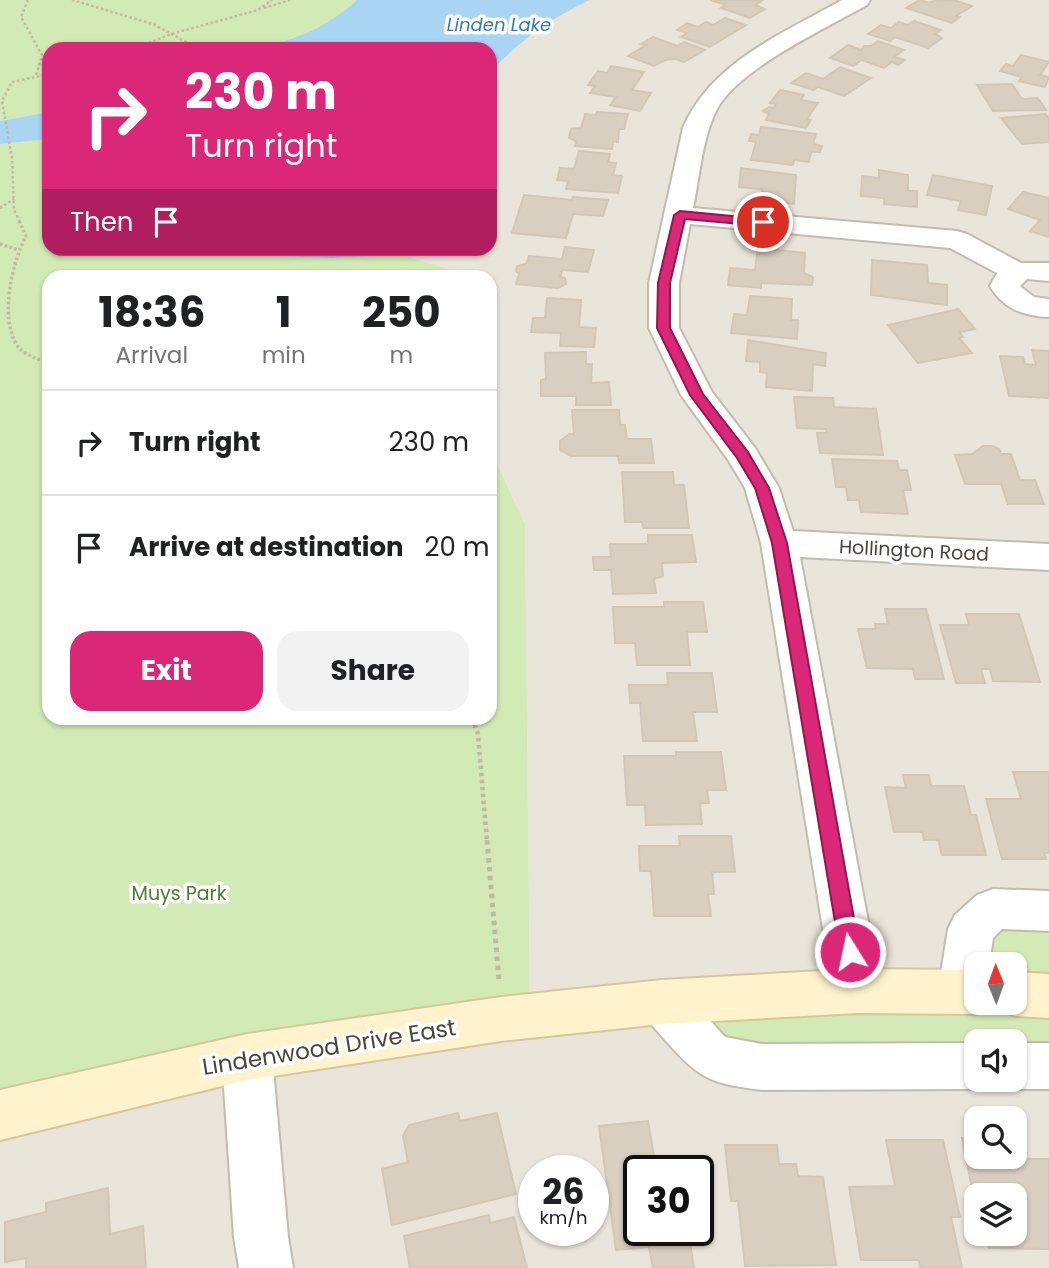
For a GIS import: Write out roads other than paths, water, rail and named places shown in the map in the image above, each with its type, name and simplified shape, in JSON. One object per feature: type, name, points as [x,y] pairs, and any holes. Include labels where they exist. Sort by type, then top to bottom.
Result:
[{"type":"street","points":[[857,991],[779,543],[762,488],[743,456],[697,395],[664,328],[664,283],[696,128],[704,107],[715,94],[771,51],[859,0]]},
{"type":"street","points":[[680,215],[957,240],[1017,272]]},
{"type":"street","points":[[1049,272],[1017,272],[1006,279],[1008,292],[1029,306],[1049,308]]},
{"type":"street","name":"Hollington Road","points":[[779,543],[1049,557]]},
{"type":"street","name":"Lindenwood Drive East","points":[[970,952],[971,929],[993,909],[1049,911]]},
{"type":"street","name":"Lindenwood Drive East","points":[[0,1115],[247,1057],[501,1019],[662,1002],[857,991],[964,992]]},
{"type":"street","points":[[1027,995],[1049,996]]},
{"type":"street","points":[[662,1002],[708,1053],[729,1063],[762,1068],[964,1066]]},
{"type":"street","points":[[247,1057],[261,1237],[266,1268]]},
{"type":"street","points":[[1027,1066],[1049,1066]]},
{"type":"water","name":"Linden Lake","points":[[357,0],[590,0],[536,31],[497,65],[497,42],[281,42],[311,31]]},
{"type":"water","points":[[42,113],[42,140],[0,144],[0,121]]},
{"type":"water","points":[[275,256],[379,256],[332,258]]},
{"type":"park label","name":"Muys Park","points":[[179,893]]}]
